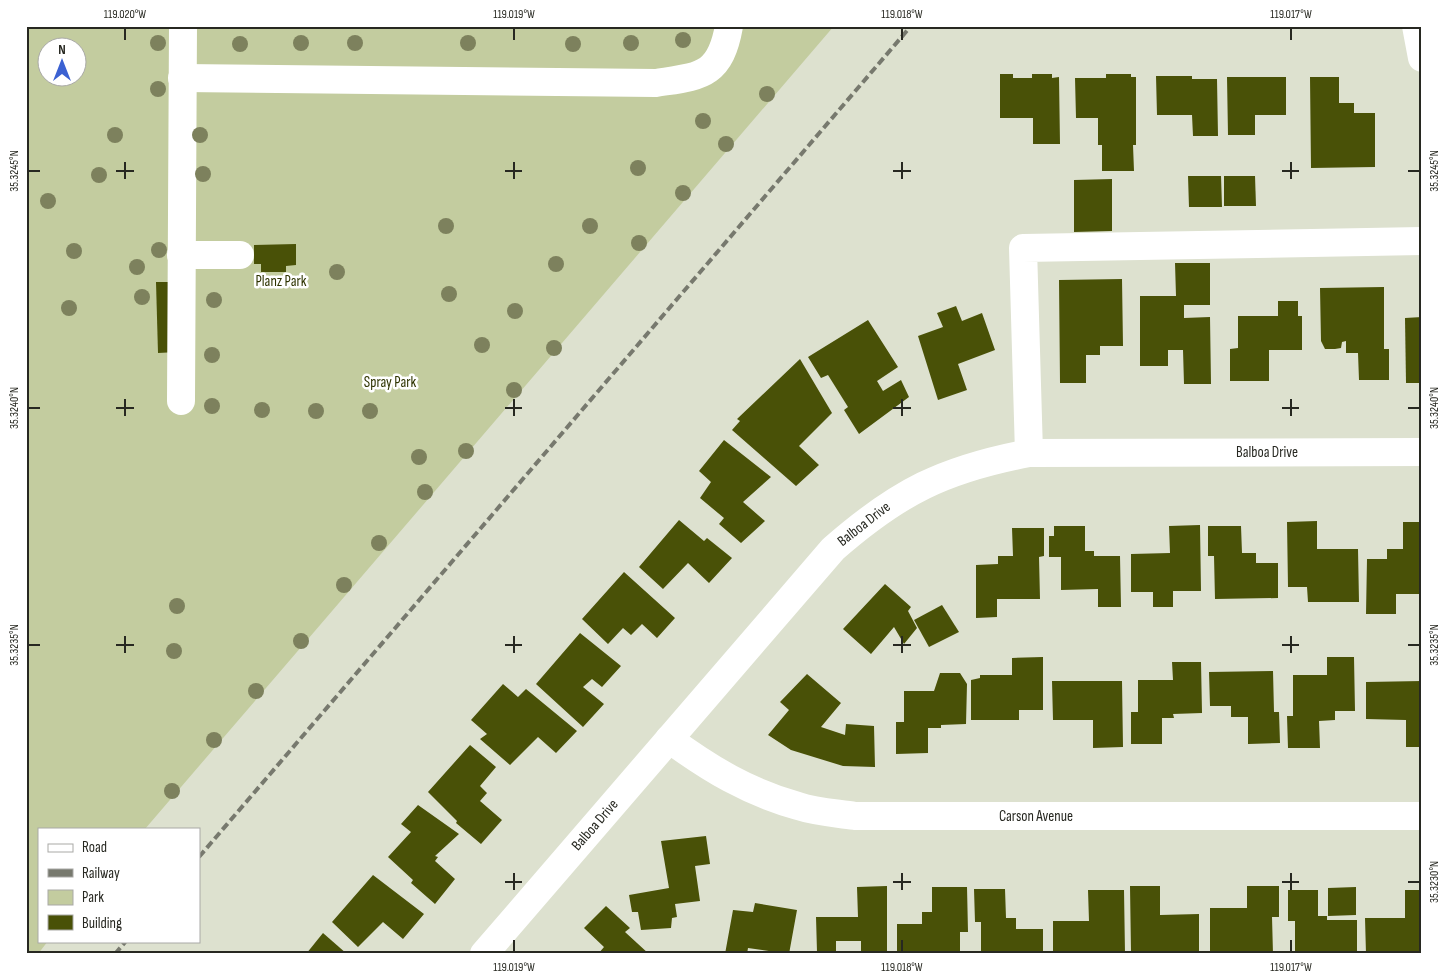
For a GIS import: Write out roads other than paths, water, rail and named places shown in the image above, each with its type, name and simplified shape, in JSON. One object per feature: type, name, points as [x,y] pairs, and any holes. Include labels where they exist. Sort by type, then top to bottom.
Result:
[{"type":"street","points":[[181,402],[180,255],[183,26]]},
{"type":"street","points":[[182,78],[656,83],[701,76],[720,58],[726,43],[729,26]]},
{"type":"street","points":[[1416,26],[1422,58]]},
{"type":"street","points":[[1029,453],[1023,248],[1422,241]]},
{"type":"street","points":[[180,255],[240,255]]},
{"type":"street","name":"Balboa Drive","points":[[484,954],[833,549],[867,519],[910,491],[951,473],[995,460],[1029,453],[1422,452]]},
{"type":"street","name":"Carson Avenue","points":[[669,738],[710,769],[750,790],[799,807],[855,816],[1422,816]]},
{"type":"railway","points":[[200,856],[911,26]]},
{"type":"railway","points":[[115,954],[125,942]]},
{"type":"park label","name":"Planz Park","points":[[281,281]]},
{"type":"park label","name":"Spray Park","points":[[390,382]]}]
